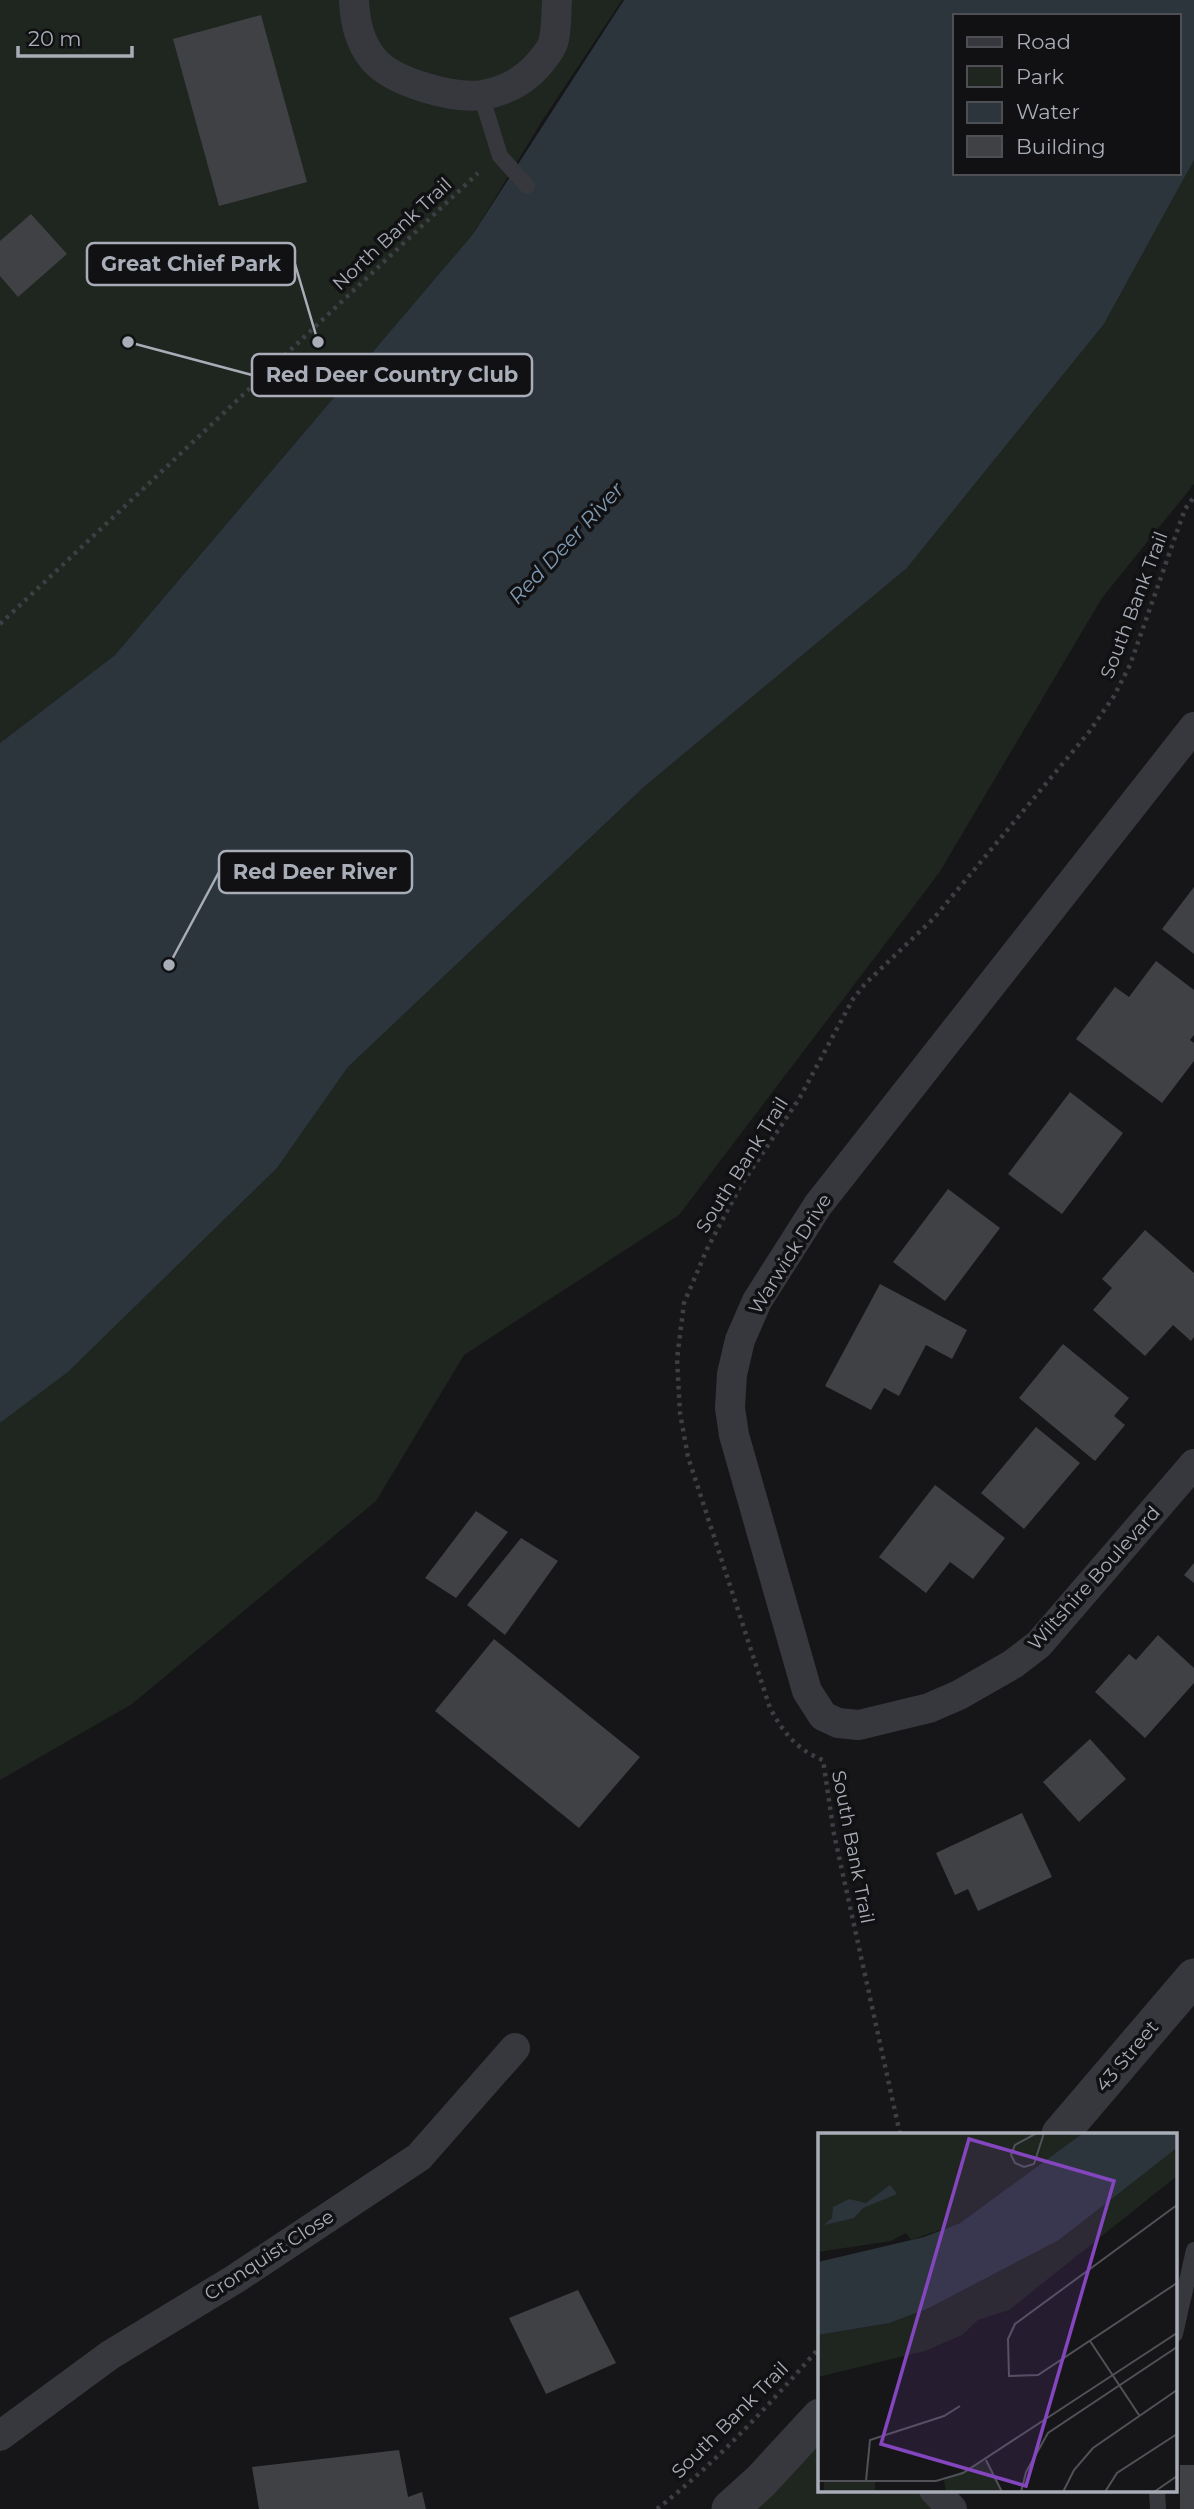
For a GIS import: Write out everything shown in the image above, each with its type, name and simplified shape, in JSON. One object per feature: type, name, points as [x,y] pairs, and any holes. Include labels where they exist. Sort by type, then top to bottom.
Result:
[{"type":"street","points":[[354,0],[358,32],[364,47],[376,62],[406,81],[425,87],[481,95],[519,82],[543,59],[553,44],[557,0]]},
{"type":"street","name":"Warwick Drive","points":[[985,1681],[929,1708],[859,1725],[838,1723],[823,1716],[807,1691],[734,1435],[730,1408],[732,1374],[740,1340],[757,1301],[818,1205],[1194,727]]},
{"type":"street","name":"Wiltshire Boulevard","points":[[985,1681],[1040,1644],[1194,1464]]},
{"type":"street","name":"43 Street","points":[[1061,2133],[1194,1977]]},
{"type":"street","name":"Cronquist Close","points":[[0,2436],[110,2356],[235,2279],[419,2157],[515,2048]]},
{"type":"street","points":[[730,2509],[761,2481],[818,2419]]},
{"type":"street","points":[[936,2492],[952,2509]]},
{"type":"lane","points":[[481,95],[500,156],[527,186]]},
{"type":"lane","points":[[1176,2330],[1194,2250]]},
{"type":"path","name":"North Bank Trail","points":[[0,624],[465,185],[500,156]]},
{"type":"path","name":"South Bank Trail","points":[[900,2133],[834,1834],[823,1760],[807,1754],[794,1744],[769,1708],[688,1457],[680,1413],[677,1359],[684,1303],[707,1249],[740,1187],[799,1099],[853,999],[883,965],[934,918],[1089,732],[1114,696],[1130,665],[1185,509],[1194,497]]},
{"type":"path","name":"South Bank Trail","points":[[657,2509],[696,2479],[773,2401],[818,2349]]},
{"type":"green space","points":[[0,0],[622,0],[542,121],[473,234],[115,655],[0,743]]},
{"type":"green space","points":[[1194,160],[1194,484],[1102,598],[939,873],[679,1215],[464,1355],[376,1501],[132,1704],[0,1780],[0,1423],[68,1372],[277,1168],[348,1067],[645,786],[907,568],[1104,324]]},
{"type":"green space","points":[[818,2418],[818,2492],[936,2492],[952,2509],[730,2509]]},
{"type":"water","points":[[624,0],[1194,0],[1194,160],[1104,324],[907,568],[645,786],[348,1067],[277,1168],[68,1372],[0,1423],[0,743],[115,655],[473,234]]},
{"type":"building","points":[[261,15],[307,182],[219,206],[173,39]]},
{"type":"building","points":[[31,214],[67,254],[18,297],[0,276],[0,241]]},
{"type":"building","points":[[1194,887],[1194,954],[1162,929]]},
{"type":"building","points":[[1156,961],[1194,990],[1194,1035],[1190,1040],[1194,1043],[1194,1061],[1162,1103],[1076,1039],[1115,987],[1129,997]]},
{"type":"building","points":[[1070,1092],[1123,1133],[1062,1214],[1008,1174]]},
{"type":"building","points":[[948,1189],[1000,1228],[945,1301],[893,1262]]},
{"type":"building","points":[[1145,1230],[1194,1273],[1194,1337],[1191,1341],[1173,1325],[1145,1356],[1093,1310],[1112,1288],[1102,1279]]},
{"type":"building","points":[[880,1284],[967,1330],[952,1359],[926,1345],[899,1396],[884,1388],[871,1410],[825,1386]]},
{"type":"building","points":[[1063,1344],[1129,1398],[1114,1416],[1125,1425],[1095,1461],[1019,1398]]},
{"type":"building","points":[[1036,1427],[1080,1463],[1024,1529],[981,1493]]},
{"type":"building","points":[[935,1485],[1005,1538],[973,1579],[950,1562],[926,1593],[879,1557]]},
{"type":"building","points":[[476,1511],[508,1532],[456,1598],[425,1578]]},
{"type":"building","points":[[521,1538],[558,1561],[505,1635],[467,1605]]},
{"type":"building","points":[[1194,1563],[1194,1583],[1184,1575]]},
{"type":"building","points":[[1158,1635],[1194,1668],[1194,1683],[1145,1738],[1095,1692],[1129,1654],[1136,1660]]},
{"type":"building","points":[[494,1639],[640,1757],[579,1828],[435,1711]]},
{"type":"building","points":[[1090,1739],[1126,1779],[1079,1822],[1043,1782]]},
{"type":"building","points":[[1022,1813],[1052,1877],[978,1911],[968,1889],[955,1895],[936,1853]]},
{"type":"building","points":[[578,2290],[616,2363],[546,2394],[509,2318]]},
{"type":"building","points":[[399,2450],[408,2497],[422,2492],[426,2509],[259,2509],[252,2467]]},
{"type":"building","points":[[1180,2465],[1194,2465],[1194,2509],[1180,2509]]},
{"type":"place","name":"Red Deer Country Club","points":[[128,342]]},
{"type":"place","name":"Great Chief Park","points":[[318,342]]},
{"type":"place","name":"Red Deer River","points":[[169,965]]}]
